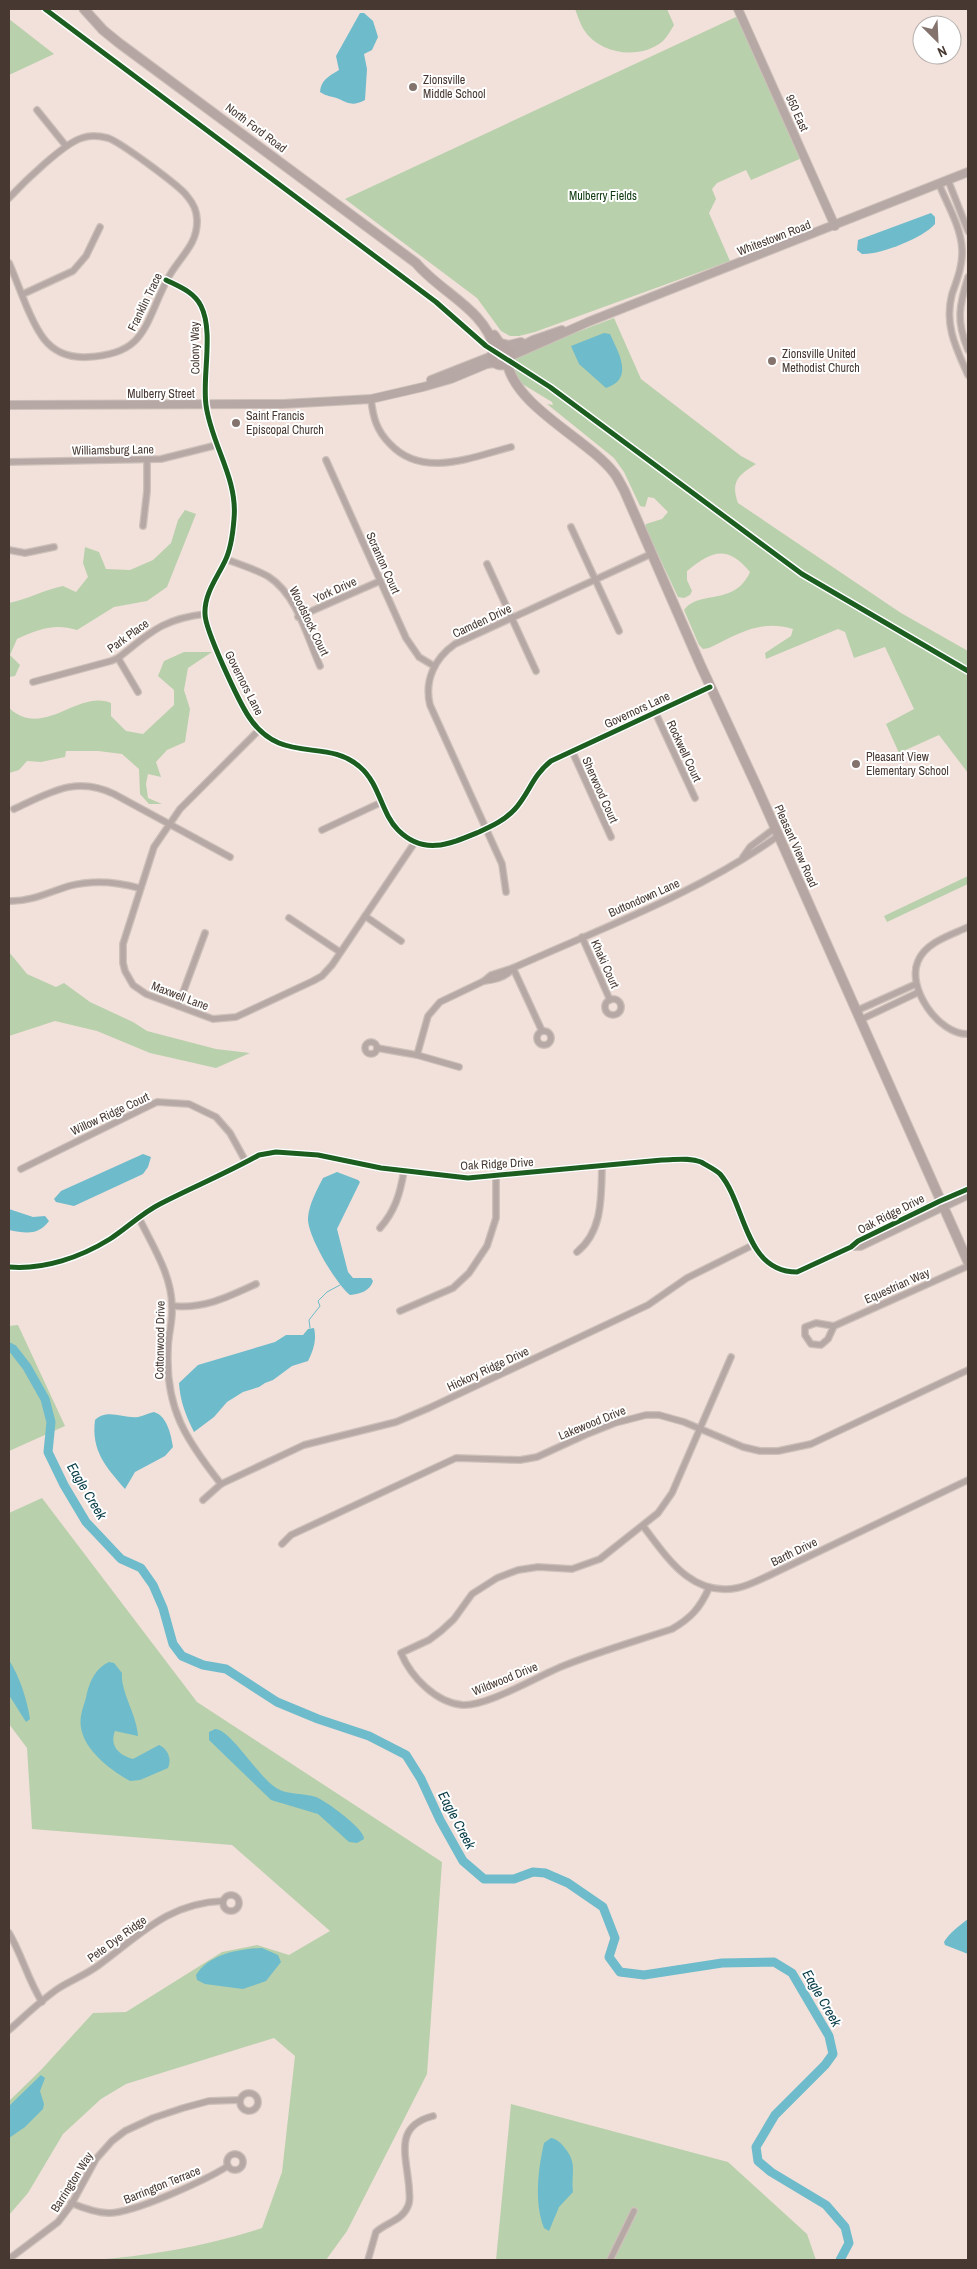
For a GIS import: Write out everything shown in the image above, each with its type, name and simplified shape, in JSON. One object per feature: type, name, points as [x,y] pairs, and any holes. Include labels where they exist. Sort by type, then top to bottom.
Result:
[{"type":"main road","name":"North Ford Road","points":[[84,9],[103,30],[119,43],[416,263],[462,302],[475,316],[487,331],[501,355]]},
{"type":"main road","name":"Pleasant View Road","points":[[501,355],[510,373],[530,400],[615,474],[968,1262]]},
{"type":"street","name":"950 East","points":[[738,9],[835,226]]},
{"type":"street","points":[[37,110],[66,146]]},
{"type":"street","name":"Franklin Trace","points":[[9,198],[66,146],[80,138],[90,136],[102,137],[114,141],[186,194],[196,212],[197,223],[192,245],[166,280],[138,339],[124,351],[106,356],[76,357],[53,348],[38,330],[9,263]]},
{"type":"street","name":"Whitestown Road","points":[[501,355],[835,226],[968,172]]},
{"type":"street","points":[[948,180],[968,227],[957,229]]},
{"type":"street","points":[[939,184],[962,243],[962,260],[950,302],[949,324],[954,343],[968,375]]},
{"type":"street","points":[[23,294],[66,275],[79,266],[100,227]]},
{"type":"street","points":[[968,277],[959,316],[961,333],[968,350]]},
{"type":"street","name":"Colony Way","points":[[166,280],[190,292],[198,301],[204,314],[206,331],[206,404]]},
{"type":"street","name":"Whitestown Road","points":[[501,355],[508,344],[533,340],[588,322]]},
{"type":"street","name":"Mulberry Street","points":[[9,405],[283,404],[371,399],[402,392],[501,355]]},
{"type":"street","points":[[371,399],[375,423],[379,431],[399,452],[413,460],[429,464],[444,463],[511,447]]},
{"type":"street","points":[[204,614],[206,600],[211,587],[226,559],[232,532],[234,501],[228,474],[217,445],[206,404]]},
{"type":"street","name":"Williamsburg Lane","points":[[9,462],[147,460],[183,455],[217,445]]},
{"type":"street","points":[[143,526],[147,491],[147,460]]},
{"type":"street","name":"Scranton Court","points":[[326,460],[410,646],[419,657],[434,666]]},
{"type":"street","points":[[571,527],[619,631]]},
{"type":"street","points":[[9,550],[25,553],[54,547]]},
{"type":"street","name":"Camden Drive","points":[[434,666],[455,644],[651,554]]},
{"type":"street","name":"Woodstock Court","points":[[226,559],[261,573],[277,583],[288,596],[320,666]]},
{"type":"street","points":[[487,564],[536,672]]},
{"type":"street","name":"York Drive","points":[[298,617],[380,581]]},
{"type":"street","name":"Governors Lane","points":[[204,614],[230,679],[247,714],[259,730],[284,746],[334,754],[349,759],[370,778],[395,827],[415,842],[430,846],[444,846],[497,823],[516,808],[542,768],[551,760],[710,687]]},
{"type":"street","name":"Park Place","points":[[33,682],[118,658],[159,626],[179,618],[204,614]]},
{"type":"street","points":[[118,658],[138,692]]},
{"type":"street","points":[[434,666],[429,684],[430,705],[504,870],[506,892]]},
{"type":"street","name":"Rockwell Court","points":[[656,712],[695,798]]},
{"type":"street","name":"Maxwell Lane","points":[[259,730],[193,795],[168,824],[154,847],[139,888],[123,944],[125,971],[134,985],[140,990],[213,1019],[236,1017],[314,981],[327,971],[415,842]]},
{"type":"street","name":"Sherwood Court","points":[[572,751],[611,837]]},
{"type":"street","points":[[14,809],[66,787],[86,785],[105,789],[230,857]]},
{"type":"street","points":[[322,830],[382,802]]},
{"type":"street","name":"Buttondown Lane","points":[[417,1055],[428,1016],[440,1002],[484,981],[491,975],[513,968],[729,870],[742,858],[750,847],[776,832]]},
{"type":"street","points":[[9,901],[31,899],[71,886],[88,883],[112,883],[139,888]]},
{"type":"street","points":[[365,916],[401,941]]},
{"type":"street","points":[[289,918],[340,952]]},
{"type":"street","points":[[968,927],[935,942],[918,960],[916,967],[916,984],[933,1016],[942,1025],[968,1034]]},
{"type":"street","points":[[178,1006],[205,933]]},
{"type":"street","name":"Khaki Court","points":[[582,937],[610,1000]]},
{"type":"street","points":[[513,968],[542,1031]]},
{"type":"street","points":[[858,1016],[916,984]]},
{"type":"street","points":[[858,1016],[919,992]]},
{"type":"street","points":[[377,1048],[417,1055],[459,1067]]},
{"type":"street","name":"Willow Ridge Court","points":[[21,1168],[157,1102],[189,1104],[216,1118],[230,1133],[246,1162]]},
{"type":"street","name":"Oak Ridge Drive","points":[[9,1267],[60,1262],[78,1255],[110,1238],[158,1205],[260,1155],[276,1152],[343,1159],[404,1171],[468,1178],[662,1160],[686,1159],[700,1162],[720,1174],[732,1196],[752,1245],[764,1258],[779,1268],[792,1272],[797,1272],[851,1247],[858,1241],[942,1204]]},
{"type":"street","points":[[577,1252],[583,1247],[593,1232],[599,1215],[602,1167]]},
{"type":"street","points":[[380,1228],[399,1196],[404,1171]]},
{"type":"street","points":[[400,1311],[453,1288],[469,1274],[487,1246],[496,1218],[496,1176]]},
{"type":"street","points":[[942,1204],[968,1189]]},
{"type":"street","points":[[942,1204],[968,1196]]},
{"type":"street","name":"Cottonwood Drive","points":[[139,1218],[166,1274],[172,1306],[168,1349],[170,1395],[185,1435],[221,1484]]},
{"type":"street","name":"Hickory Ridge Drive","points":[[203,1500],[221,1484],[304,1445],[396,1422],[428,1408],[648,1305],[686,1278],[752,1245]]},
{"type":"street","name":"Equestrian Way","points":[[834,1326],[828,1340],[821,1345],[811,1344],[805,1335],[806,1327],[816,1323],[834,1326],[968,1266]]},
{"type":"street","points":[[172,1306],[189,1308],[208,1305],[256,1284]]},
{"type":"street","name":"Wildwood Drive","points":[[709,1588],[697,1611],[686,1621],[672,1629],[564,1665],[483,1702],[464,1705],[434,1694],[406,1664],[401,1654],[429,1640],[441,1631],[454,1619],[472,1594],[497,1578],[518,1570],[538,1567],[572,1569],[600,1559],[658,1513],[666,1503],[731,1357]]},
{"type":"street","name":"Lakewood Drive","points":[[282,1544],[290,1535],[456,1458],[520,1460],[537,1457],[615,1423],[646,1415],[659,1415],[684,1422],[752,1449],[778,1451],[796,1448],[811,1444],[968,1370]]},
{"type":"street","name":"Barth Drive","points":[[643,1526],[675,1568],[685,1577],[709,1588],[738,1588],[968,1480]]},
{"type":"street","name":"Pete Dye Ridge","points":[[9,2030],[58,1989],[98,1966],[139,1932],[181,1909],[203,1902],[222,1902]]},
{"type":"street","points":[[9,1933],[17,1946],[30,1984],[42,2002]]},
{"type":"street","name":"Barrington Way","points":[[9,2259],[58,2222],[71,2204],[96,2160],[112,2141],[125,2131],[153,2118],[200,2103],[240,2100]]},
{"type":"street","points":[[368,2260],[376,2232],[399,2219],[410,2202],[405,2141],[408,2131],[416,2121],[433,2116]]},
{"type":"street","name":"Barrington Terrace","points":[[71,2204],[97,2212],[118,2212],[198,2182],[228,2166]]},
{"type":"street","points":[[610,2260],[634,2211]]},
{"type":"green space","points":[[575,9],[667,9],[674,25],[663,41],[654,47],[644,51],[621,52],[600,45],[591,38],[583,28]]},
{"type":"green space","name":"Mulberry Fields","points":[[738,16],[802,158],[751,180],[746,170],[717,183],[712,189],[716,199],[709,213],[730,261],[535,332],[510,336],[501,331],[477,298],[345,199]]},
{"type":"green space","points":[[9,19],[54,54],[9,75]]},
{"type":"green space","points":[[614,318],[641,379],[741,456],[756,464],[738,479],[735,489],[738,503],[901,613],[968,651],[968,773],[939,735],[899,753],[886,724],[914,709],[885,647],[854,658],[845,632],[838,629],[766,659],[765,653],[791,636],[793,629],[781,626],[760,627],[750,630],[709,648],[703,649],[699,645],[684,610],[699,600],[735,590],[743,583],[750,572],[742,563],[727,554],[712,555],[704,558],[687,571],[687,580],[692,591],[690,595],[684,598],[678,597],[645,527],[646,524],[662,519],[668,512],[654,498],[648,497],[645,507],[640,506],[624,472],[614,458],[547,404],[553,405],[552,402],[519,382],[510,364],[519,354]]},
{"type":"green space","points":[[185,510],[196,514],[167,587],[147,601],[114,607],[77,630],[61,627],[47,628],[17,639],[10,655],[20,665],[15,676],[9,677],[9,603],[63,586],[76,592],[88,577],[83,563],[85,547],[99,552],[106,569],[130,570],[153,560],[171,543],[178,520]]},
{"type":"green space","points":[[184,652],[212,652],[188,668],[184,690],[190,709],[185,742],[167,750],[156,762],[161,777],[148,774],[146,784],[148,798],[162,804],[149,804],[140,794],[139,769],[122,754],[98,751],[66,751],[65,757],[41,762],[27,761],[19,770],[9,773],[9,707],[21,716],[33,719],[44,718],[89,702],[111,703],[111,716],[126,731],[143,734],[174,705],[174,690],[158,676],[164,661]]},
{"type":"green space","points":[[968,876],[968,884],[887,922],[884,916]]},
{"type":"green space","points":[[9,952],[27,974],[56,987],[64,983],[90,1002],[133,1022],[147,1031],[216,1049],[250,1053],[216,1068],[150,1053],[97,1031],[55,1021],[9,1036]]},
{"type":"green space","points":[[18,1325],[65,1426],[9,1451],[9,1326]]},
{"type":"green space","points":[[42,1498],[197,1702],[442,1862],[427,2074],[347,2231],[326,2260],[90,2260],[134,2256],[177,2249],[220,2240],[262,2228],[282,2172],[295,2056],[274,2038],[126,2084],[101,2099],[63,2134],[28,2193],[9,2215],[9,2101],[41,2070],[93,2013],[126,2012],[222,1952],[257,1945],[289,1955],[330,1931],[232,1845],[32,1829],[27,1748],[9,1724],[9,1513]]},
{"type":"green space","points":[[511,2104],[728,2162],[807,2234],[816,2260],[496,2260]]},
{"type":"water","points":[[360,13],[364,13],[373,21],[378,37],[372,50],[364,54],[367,69],[365,100],[352,104],[320,92],[324,81],[339,70],[336,56]]},
{"type":"water","points":[[931,213],[935,217],[935,224],[921,235],[901,245],[870,254],[862,254],[857,250],[858,240]]},
{"type":"water","points":[[604,333],[610,334],[622,364],[620,378],[615,384],[606,388],[579,364],[571,346]]},
{"type":"water","points":[[143,1154],[151,1157],[148,1167],[143,1174],[74,1206],[56,1202],[54,1199],[61,1191]]},
{"type":"water","points":[[337,1172],[360,1182],[337,1229],[348,1272],[353,1278],[371,1278],[373,1281],[370,1287],[364,1291],[350,1295],[337,1281],[323,1259],[312,1236],[308,1218],[312,1202],[323,1178]]},
{"type":"water","points":[[9,1209],[33,1217],[45,1216],[49,1221],[45,1226],[36,1231],[9,1230]]},
{"type":"water","points":[[314,1328],[314,1345],[308,1361],[292,1366],[273,1380],[259,1387],[243,1392],[227,1402],[214,1417],[194,1432],[184,1408],[179,1383],[198,1365],[275,1342],[286,1335],[303,1335],[308,1329]]},
{"type":"water","points":[[154,1412],[165,1421],[170,1431],[173,1447],[165,1456],[135,1472],[125,1489],[101,1458],[95,1441],[95,1420],[110,1414],[138,1417]]},
{"type":"water","points":[[9,1660],[20,1681],[25,1696],[30,1719],[26,1722],[9,1695]]},
{"type":"water","points":[[109,1662],[114,1663],[122,1673],[122,1680],[135,1720],[138,1736],[115,1731],[113,1741],[116,1749],[123,1755],[133,1759],[159,1745],[165,1749],[169,1758],[168,1768],[140,1780],[130,1781],[104,1763],[89,1746],[81,1727],[82,1713],[90,1683],[95,1674]]},
{"type":"water","points":[[215,1729],[222,1731],[237,1745],[270,1784],[282,1791],[316,1797],[336,1809],[352,1822],[363,1834],[364,1839],[357,1843],[349,1842],[318,1814],[271,1800],[209,1740],[209,1732]]},
{"type":"water","points":[[968,1919],[968,1954],[945,1945],[944,1942],[952,1932]]},
{"type":"water","points":[[262,1948],[278,1955],[281,1962],[266,1981],[243,1989],[205,1984],[197,1980],[196,1975],[202,1968],[217,1957],[234,1951]]},
{"type":"water","points":[[41,2075],[45,2078],[40,2091],[44,2104],[43,2109],[25,2127],[9,2138],[9,2106]]},
{"type":"water","points":[[551,2138],[562,2144],[571,2158],[573,2192],[559,2207],[549,2231],[544,2228],[541,2218],[538,2186],[544,2143]]},
{"type":"waterway","points":[[310,1328],[309,1320],[320,1306],[318,1301],[327,1292],[340,1285]]},
{"type":"waterway","name":"Eagle Creek","points":[[9,1347],[13,1349],[27,1367],[45,1399],[51,1422],[48,1452],[64,1485],[86,1522],[121,1559],[141,1568],[153,1585],[163,1608],[173,1644],[182,1656],[203,1665],[226,1669],[277,1702],[318,1719],[369,1736],[406,1755],[421,1779],[440,1820],[463,1861],[484,1879],[514,1879],[533,1872],[545,1873],[568,1883],[603,1907],[615,1938],[609,1957],[620,1972],[644,1975],[722,1963],[774,1962],[792,1973],[829,2036],[833,2054],[825,2065],[775,2115],[756,2147],[758,2161],[771,2172],[826,2205],[845,2227],[849,2243],[840,2260]]},
{"type":"cycle path","points":[[45,9],[436,302],[486,346],[550,387],[802,574],[968,671]]},
{"type":"cycle path","points":[[166,280],[195,297],[205,317],[207,328],[206,405],[213,434],[232,489],[234,504],[234,524],[230,546],[207,600],[205,607],[206,622],[216,650],[238,697],[249,717],[262,732],[275,741],[289,746],[333,753],[347,758],[367,774],[392,823],[398,830],[418,843],[437,845],[479,832],[507,816],[520,803],[539,772],[551,761],[710,687]]},
{"type":"cycle path","points":[[9,1267],[49,1264],[75,1257],[110,1239],[160,1204],[259,1155],[276,1152],[318,1155],[381,1168],[468,1178],[662,1160],[696,1160],[720,1174],[729,1187],[748,1234],[756,1249],[766,1261],[780,1269],[797,1272],[968,1189]]},
{"type":"place","name":"Zionsville Middle School","points":[[413,87]]},
{"type":"place","name":"Zionsville United Methodist Church","points":[[772,361]]},
{"type":"place","name":"Saint Francis Episcopal Church","points":[[236,423]]},
{"type":"place","name":"Pleasant View Elementary School","points":[[856,764]]}]
